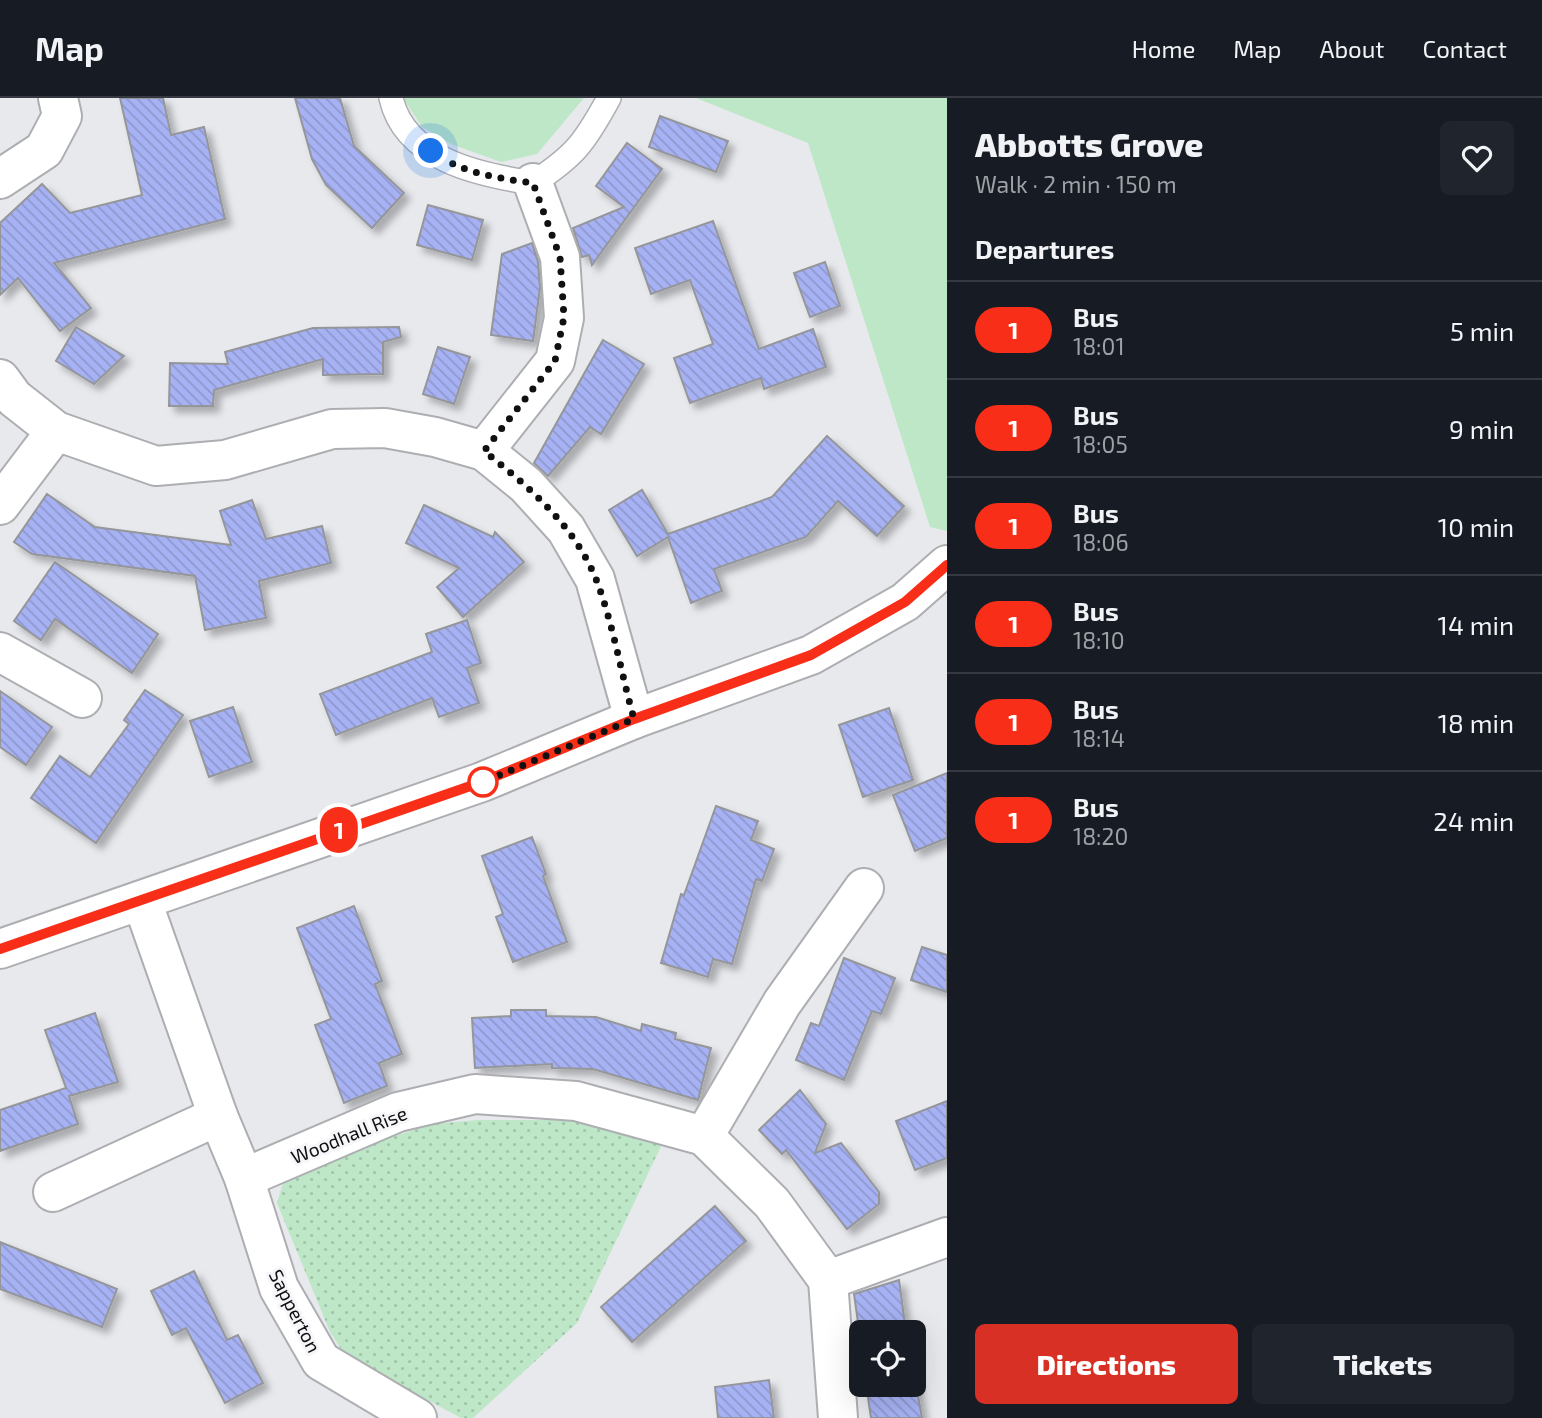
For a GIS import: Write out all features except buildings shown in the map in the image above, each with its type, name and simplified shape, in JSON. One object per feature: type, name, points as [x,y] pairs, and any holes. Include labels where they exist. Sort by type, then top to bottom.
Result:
[{"type":"street","points":[[0,179],[44,150],[62,116],[58,98]]},
{"type":"street","points":[[484,451],[555,361],[564,317],[560,257],[533,183]]},
{"type":"street","points":[[0,379],[14,398],[56,431],[156,466],[225,460],[332,429],[385,428],[435,437],[484,451],[526,485],[566,529],[595,579],[634,719]]},
{"type":"street","points":[[0,505],[56,431]]},
{"type":"street","points":[[0,949],[482,782],[634,719],[811,655],[905,602],[947,565]]},
{"type":"street","points":[[0,652],[82,698]]},
{"type":"street","points":[[704,1136],[782,1003],[864,888]]},
{"type":"street","name":"Sapperton","points":[[142,901],[218,1116],[244,1178],[279,1288],[321,1361],[418,1418]]},
{"type":"street","name":"Woodhall Rise","points":[[244,1178],[398,1112],[475,1094],[576,1101],[704,1136],[772,1203],[828,1280]]},
{"type":"street","points":[[53,1192],[218,1116]]},
{"type":"street","points":[[838,1418],[828,1280],[947,1237]]},
{"type":"lane","points":[[391,98],[393,108],[416,140],[446,162],[487,176],[533,183],[568,161],[593,128],[609,98]]},
{"type":"green space","points":[[403,98],[584,98],[537,154],[501,162],[451,144],[422,127]]},
{"type":"green space","points":[[696,98],[947,98],[947,531],[930,527],[808,143]]},
{"type":"green space","points":[[478,1120],[573,1120],[664,1140],[577,1323],[473,1418],[461,1418],[345,1355],[330,1332],[277,1203],[282,1186],[291,1176],[352,1149],[434,1124]]},
{"type":"bus line","name":"1","points":[[0,949],[482,782],[634,719],[811,655],[905,602],[947,565]]},
{"type":"route","points":[[431,151],[446,162],[487,176],[533,183],[560,257],[564,317],[555,361],[484,451],[526,485],[566,529],[595,579],[634,719],[483,782]]}]
